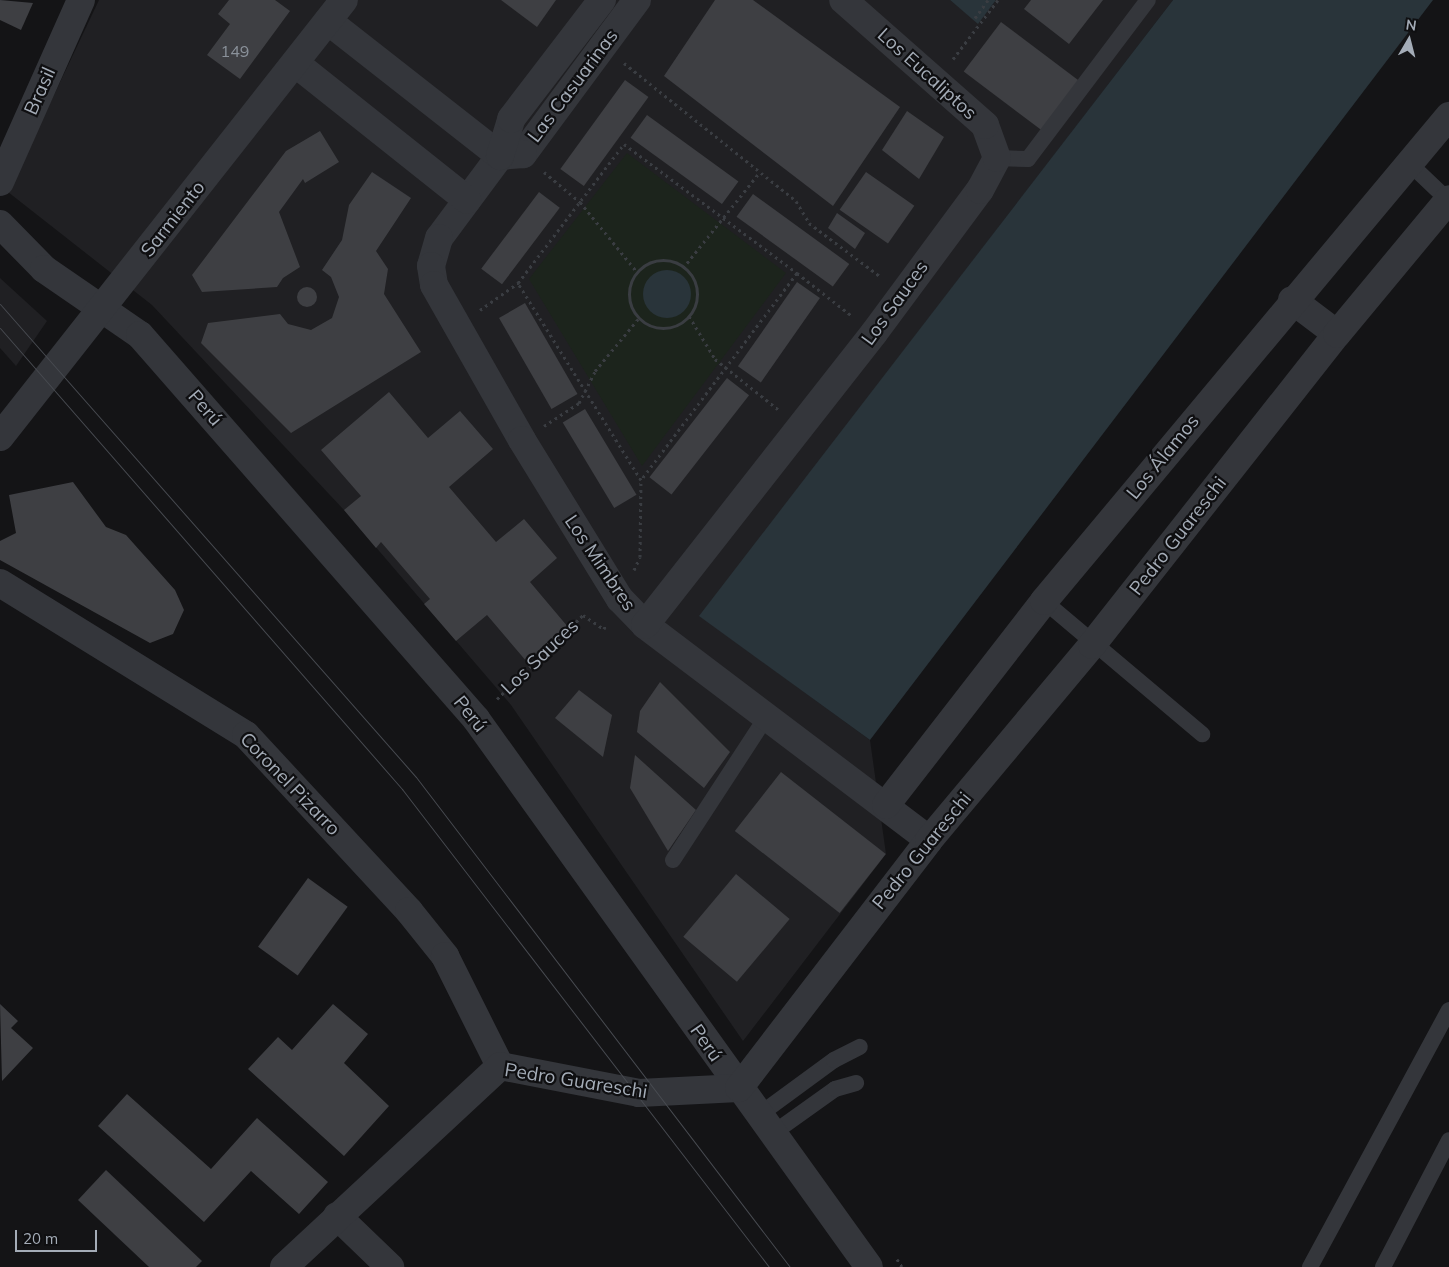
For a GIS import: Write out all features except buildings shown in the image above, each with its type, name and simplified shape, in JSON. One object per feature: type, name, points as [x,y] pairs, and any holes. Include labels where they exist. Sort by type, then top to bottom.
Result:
[{"type":"street","name":"Brasil","points":[[0,182],[80,0]]},
{"type":"street","name":"Las Casuarinas","points":[[511,155],[511,119],[602,0]]},
{"type":"street","name":"Las Casuarinas","points":[[431,266],[439,238],[467,200],[511,155],[604,47],[637,0]]},
{"type":"street","name":"Los Eucaliptos","points":[[843,0],[985,125],[997,158]]},
{"type":"street","points":[[336,10],[511,155]]},
{"type":"street","name":"Sarmiento","points":[[0,437],[103,309],[336,10]]},
{"type":"street","points":[[295,63],[467,200]]},
{"type":"street","name":"Los Álamos","points":[[886,805],[1044,601],[1292,300],[1449,116]]},
{"type":"street","name":"Los Sauces","points":[[645,626],[874,332],[980,190],[997,158]]},
{"type":"street","name":"Pedro Guareschi","points":[[284,1267],[500,1066],[639,1093],[739,1088],[929,840],[1092,645],[1337,334],[1449,200]]},
{"type":"street","name":"Perú","points":[[0,224],[44,269],[140,335],[476,719],[869,1267]]},
{"type":"street","name":"Los Mimbres","points":[[431,266],[434,285],[455,327],[620,599],[645,626],[765,719],[886,805],[929,840]]},
{"type":"street","points":[[1292,300],[1337,334]]},
{"type":"street","name":"Coronel Pizarro","points":[[0,583],[246,735],[409,911],[445,956],[500,1066]]},
{"type":"street","points":[[337,1216],[390,1267]]},
{"type":"lane","points":[[997,158],[1028,159],[1148,0]]},
{"type":"lane","points":[[1409,163],[1449,200]]},
{"type":"lane","points":[[1044,601],[1092,645],[1202,734]]},
{"type":"lane","points":[[673,860],[765,719]]},
{"type":"lane","points":[[1310,1267],[1449,1010]]},
{"type":"lane","points":[[766,1124],[834,1060],[860,1047]]},
{"type":"lane","points":[[766,1124],[835,1089],[856,1082]]},
{"type":"lane","points":[[1384,1267],[1449,1140]]},
{"type":"path","points":[[975,18],[988,0]]},
{"type":"path","points":[[936,81],[998,0]]},
{"type":"path","points":[[604,47],[796,201],[809,222],[902,292]]},
{"type":"path","points":[[455,327],[518,283],[624,144],[726,217],[874,332]]},
{"type":"path","points":[[511,155],[580,202],[637,272]]},
{"type":"path","points":[[683,268],[726,217],[760,172]]},
{"type":"path","points":[[656,261],[683,268],[697,290],[697,301],[689,316],[665,328],[654,327],[639,318],[629,293],[637,272],[656,261]]},
{"type":"path","points":[[641,480],[797,273]]},
{"type":"path","points":[[518,283],[641,480],[640,557],[620,599]]},
{"type":"path","points":[[689,316],[724,368],[800,427]]},
{"type":"path","points":[[522,440],[580,403],[595,371],[639,318]]},
{"type":"path","name":"Los Sauces","points":[[476,719],[583,615],[604,629],[620,599]]},
{"type":"shaded area","points":[[99,0],[950,0],[978,23],[996,0],[1173,0],[700,616],[870,740],[886,854],[743,1041],[511,705],[344,510],[152,305],[8,192]]},
{"type":"shaded area","points":[[950,0],[996,0],[978,24]]},
{"type":"shaded area","points":[[1173,0],[1433,0],[870,740],[699,616]]},
{"type":"shaded area","points":[[627,153],[786,273],[642,466],[529,279]]},
{"type":"shaded area","points":[[667,270],[676,272],[684,277],[689,285],[691,294],[689,303],[684,311],[676,316],[667,318],[658,316],[650,311],[645,303],[643,294],[645,285],[650,277],[658,272]]},
{"type":"shaded area","points":[[0,278],[47,321],[16,366],[0,348]]},
{"type":"tram line","points":[[0,304],[416,777],[790,1267]]},
{"type":"tram line","points":[[0,328],[402,789],[769,1267]]}]
